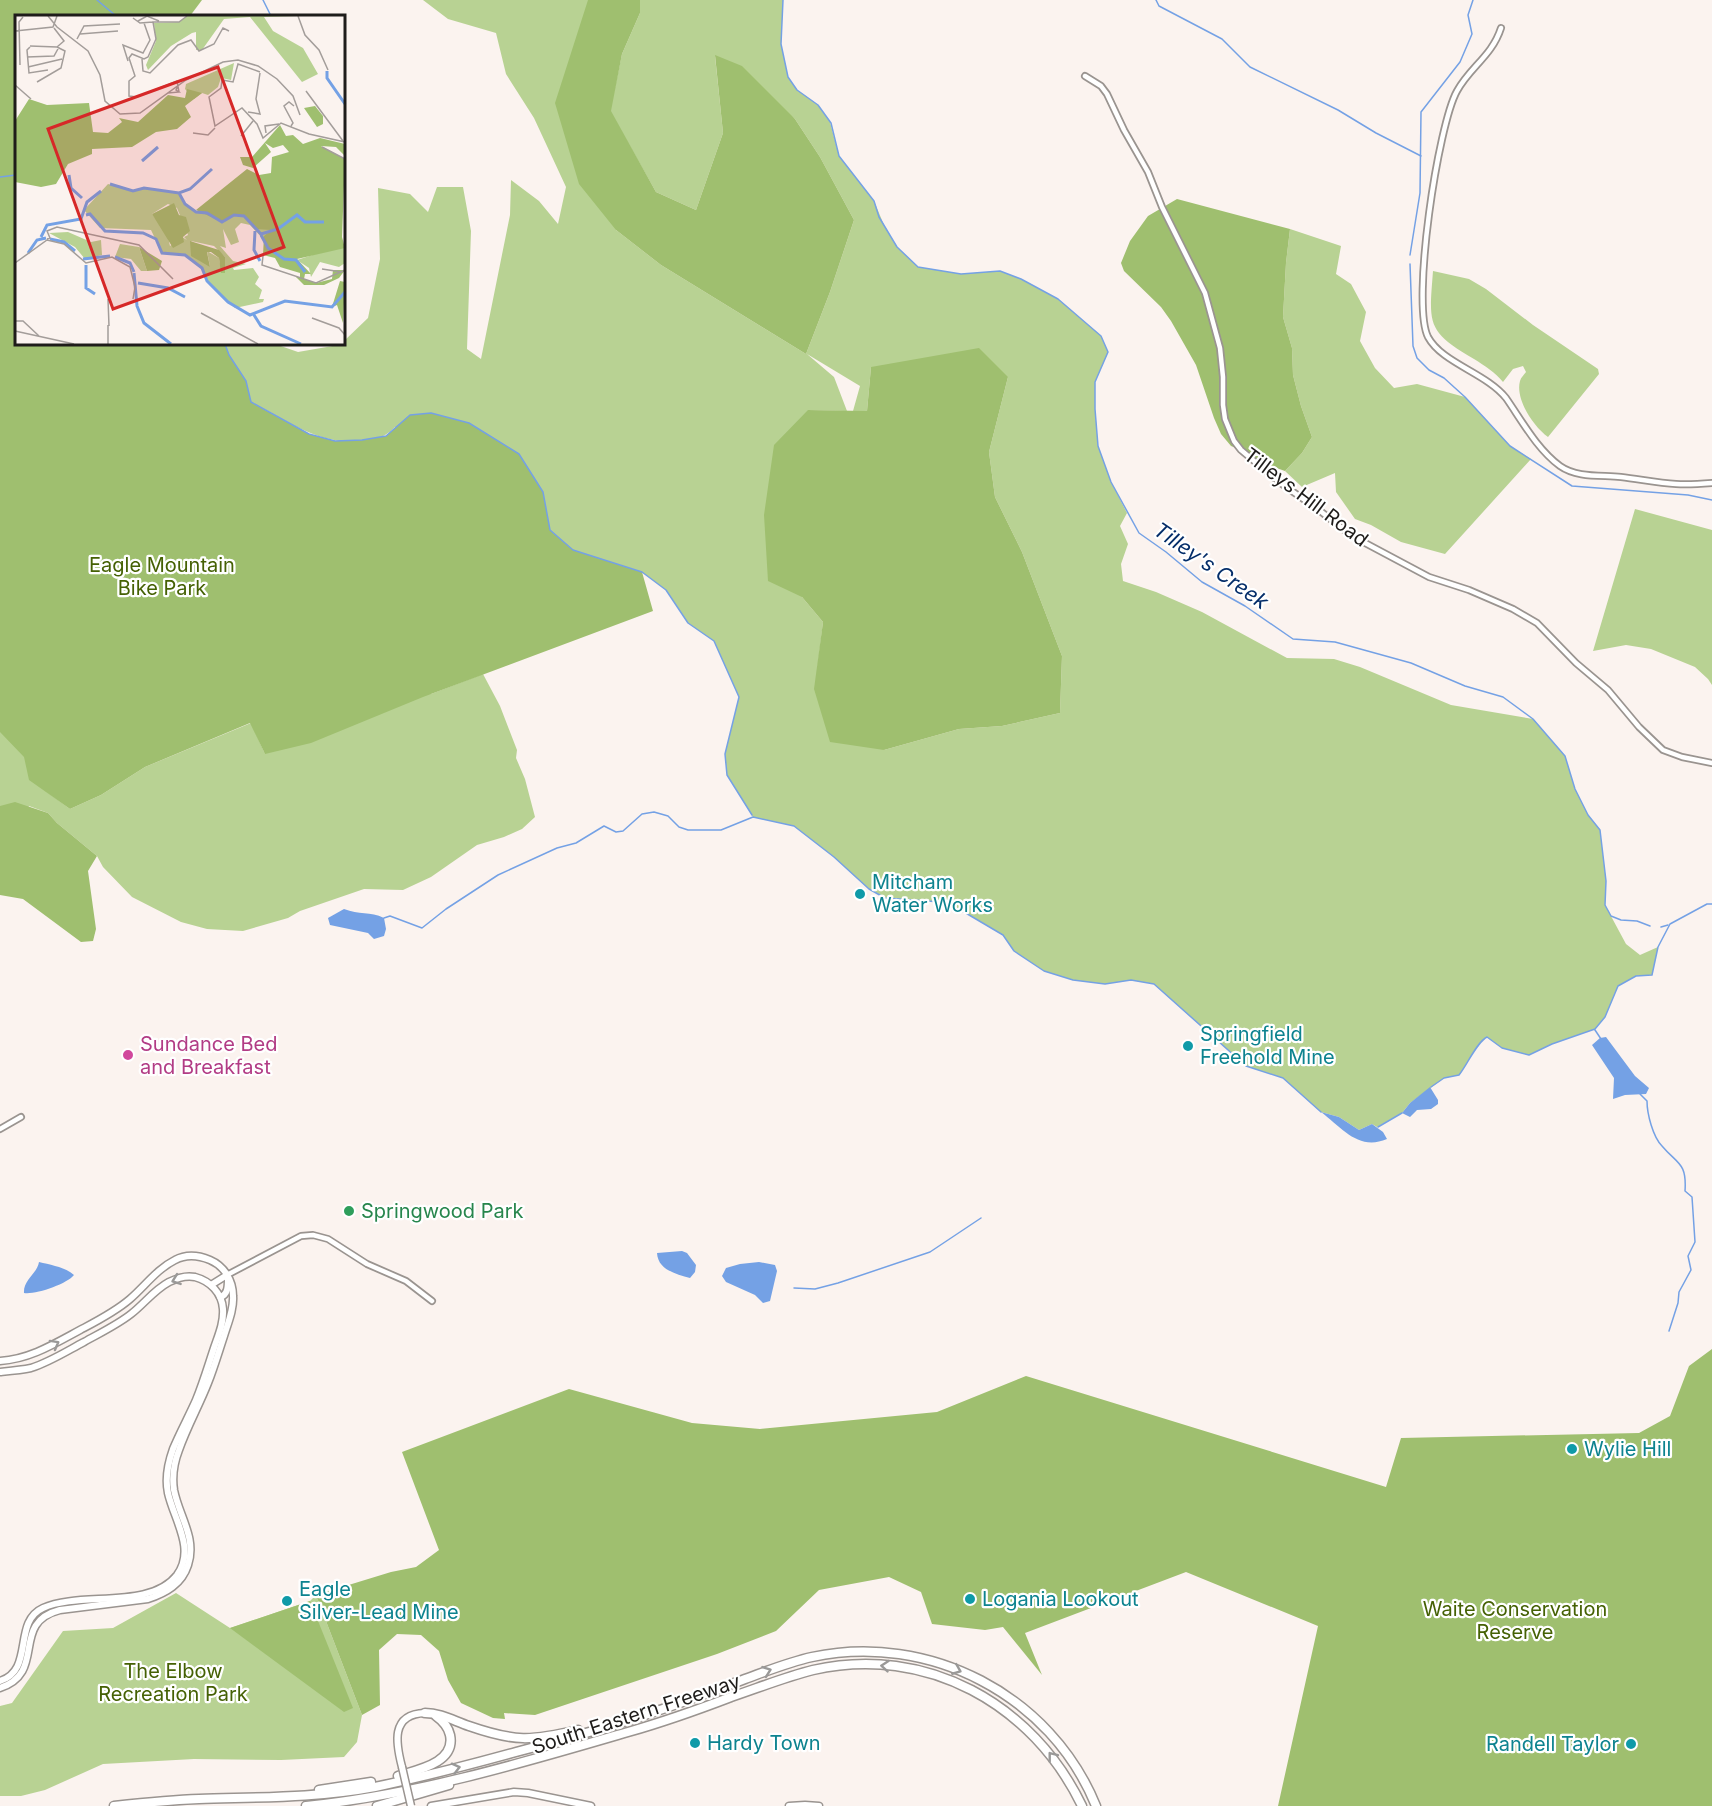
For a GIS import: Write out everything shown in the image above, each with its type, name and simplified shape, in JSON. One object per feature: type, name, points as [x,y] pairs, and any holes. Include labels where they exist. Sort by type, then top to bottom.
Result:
[{"type":"highway","name":"South Eastern Freeway","points":[[114,1806],[183,1800],[330,1794],[376,1786],[545,1745],[653,1713],[811,1657],[866,1652],[894,1653],[921,1658],[973,1676],[998,1689],[1020,1705],[1060,1744],[1076,1766],[1096,1806]]},
{"type":"highway","name":"South Eastern Freeway","points":[[306,1806],[380,1796],[481,1773],[682,1715],[788,1677],[824,1668],[870,1664],[924,1672],[976,1692],[1000,1706],[1041,1742],[1059,1765],[1082,1806]]},
{"type":"highway","points":[[425,1713],[436,1713],[502,1737],[524,1739],[555,1735],[653,1713]]},
{"type":"highway","points":[[289,1797],[394,1777],[440,1760],[450,1746],[448,1727],[441,1720],[425,1713]]},
{"type":"highway","points":[[377,1806],[436,1790],[481,1773]]},
{"type":"main road","points":[[0,1361],[12,1360],[46,1349],[114,1311],[163,1268],[179,1258],[203,1257],[218,1264],[228,1275],[233,1292],[231,1312],[208,1383],[174,1466],[174,1492],[189,1536],[190,1555],[183,1575],[171,1589],[162,1595],[148,1599],[60,1610],[43,1616],[33,1628],[28,1658],[20,1674],[9,1685],[0,1688]]},
{"type":"main road","points":[[211,1285],[228,1275]]},
{"type":"main road","points":[[220,1298],[227,1291],[228,1275]]},
{"type":"main road","points":[[0,1372],[32,1368],[59,1356],[118,1323],[133,1313],[161,1287],[177,1278],[193,1277],[211,1285],[220,1298],[223,1314],[218,1335],[203,1381],[168,1464],[166,1480],[168,1493],[184,1545],[184,1555],[179,1571],[165,1586],[152,1592],[65,1603],[36,1612],[27,1624],[19,1665],[9,1676],[0,1681]]},
{"type":"main road","points":[[411,1806],[396,1738],[403,1722],[417,1713],[425,1713]]},
{"type":"main road","points":[[431,1806],[514,1792],[591,1806]]},
{"type":"main road","points":[[789,1806],[819,1806]]},
{"type":"street","points":[[1501,28],[1496,42],[1457,90],[1446,119],[1429,210],[1424,264],[1423,319],[1429,338],[1445,355],[1494,385],[1548,455],[1566,470],[1593,476],[1675,484],[1712,483]]},
{"type":"street","name":"Tilleys Hill Road","points":[[1086,76],[1101,86],[1107,94],[1148,172],[1162,207],[1205,293],[1220,348],[1225,418],[1234,441],[1241,450],[1279,482],[1352,536],[1429,577],[1469,590],[1513,609],[1537,623],[1576,663],[1608,690],[1656,744],[1682,757],[1712,763]]},
{"type":"street","points":[[0,1129],[21,1117]]},
{"type":"street","points":[[228,1275],[301,1236],[313,1235],[328,1239],[367,1264],[406,1281],[432,1301]]},
{"type":"green space","name":"Eagle Mountain Bike Park","points":[[0,0],[202,0],[191,15],[15,15],[15,345],[225,345],[229,355],[246,381],[251,402],[309,434],[335,441],[386,436],[410,415],[431,413],[469,423],[519,454],[543,492],[550,530],[573,550],[642,572],[653,611],[423,697],[311,743],[265,754],[250,723],[145,767],[101,795],[70,809],[29,780],[24,757],[0,732]]},
{"type":"green space","points":[[423,0],[589,0],[616,230],[661,265],[806,354],[854,220],[820,157],[795,119],[715,56],[723,133],[696,210],[656,192],[610,111],[622,54],[640,13],[640,0],[783,0],[781,44],[788,77],[797,90],[818,105],[830,122],[839,156],[874,201],[897,247],[918,267],[961,274],[1000,271],[1021,279],[1058,299],[1101,336],[1108,352],[1095,382],[1098,446],[1111,482],[1127,513],[1120,526],[1128,544],[1121,564],[1123,581],[1156,592],[1202,612],[1287,658],[1334,659],[1360,667],[1451,705],[1533,719],[1565,756],[1575,789],[1588,815],[1600,830],[1606,881],[1605,905],[1626,944],[1640,955],[1658,947],[1652,975],[1636,976],[1618,986],[1605,1017],[1595,1029],[1552,1044],[1529,1055],[1502,1048],[1487,1037],[1459,1075],[1444,1078],[1410,1103],[1402,1113],[1377,1127],[1372,1124],[1359,1130],[1339,1117],[1321,1112],[1283,1078],[1246,1066],[1154,984],[1131,980],[1105,984],[1073,980],[1044,971],[1014,951],[1003,935],[964,912],[941,902],[885,898],[869,889],[834,857],[794,826],[753,817],[727,775],[725,754],[739,697],[714,641],[688,623],[666,590],[642,572],[573,550],[550,530],[543,492],[395,427],[388,433],[367,440],[335,440],[306,431],[251,402],[246,381],[229,355],[225,345],[278,345],[298,352],[345,345],[345,340],[368,318],[380,259],[378,188],[410,194],[428,212],[437,187],[463,187],[471,231],[467,349],[481,359],[510,215],[511,180],[539,201],[558,224],[566,187],[534,118],[506,74],[496,33],[448,19]],"holes":[[[807,354],[860,386],[853,411],[867,411],[871,367],[1008,377],[989,452],[995,497],[1022,552],[1062,656],[1060,713],[1002,726],[959,729],[884,750],[815,689],[823,622],[802,597],[808,410],[847,411],[834,377]]]},
{"type":"green space","points":[[588,0],[640,0],[640,13],[622,54],[611,111],[656,192],[696,210],[723,133],[715,55],[742,66],[795,119],[820,157],[854,220],[806,354],[661,265],[616,230],[579,184],[555,103]]},
{"type":"green space","points":[[1177,199],[1290,229],[1283,317],[1292,348],[1293,375],[1312,437],[1302,453],[1285,471],[1254,460],[1231,446],[1221,434],[1196,365],[1171,321],[1161,307],[1124,271],[1121,263],[1130,241],[1148,216]]},
{"type":"green space","points":[[1290,229],[1341,246],[1336,274],[1351,284],[1366,312],[1360,341],[1375,368],[1394,388],[1417,384],[1465,397],[1510,446],[1531,459],[1445,554],[1401,542],[1355,519],[1336,492],[1335,473],[1302,487],[1285,471],[1302,453],[1312,437],[1293,375],[1292,348],[1283,317]]},
{"type":"green space","points":[[1433,271],[1469,279],[1486,289],[1533,325],[1598,369],[1599,374],[1548,437],[1526,412],[1520,396],[1520,380],[1526,372],[1523,366],[1513,369],[1503,382],[1490,369],[1458,349],[1439,333],[1432,315]]},
{"type":"green space","points":[[979,348],[1008,377],[989,452],[995,497],[1022,552],[1062,656],[1060,713],[1002,726],[959,729],[884,750],[830,742],[814,689],[823,622],[802,597],[768,581],[764,515],[774,445],[808,410],[867,411],[871,367]]},
{"type":"green space","points":[[0,373],[431,694],[483,674],[500,706],[517,750],[516,758],[525,779],[535,817],[522,829],[477,845],[431,877],[403,890],[364,889],[300,911],[288,918],[243,931],[207,929],[181,922],[132,897],[103,867],[97,856],[48,813],[29,806],[0,860]],"holes":[[[256,715],[265,754],[251,723],[145,767],[101,795],[70,809],[47,792]]]},
{"type":"green space","points":[[1635,509],[1712,530],[1712,685],[1695,667],[1651,649],[1626,645],[1593,651]]},
{"type":"green space","points":[[15,802],[48,813],[97,856],[88,871],[96,929],[93,941],[81,942],[23,899],[0,895],[0,806]]},
{"type":"green space","name":"Waite Conservation Reserve","points":[[1712,1349],[1712,1806],[1278,1806],[1318,1626],[1186,1572],[1025,1633],[1042,1675],[1003,1627],[985,1630],[932,1624],[921,1592],[889,1577],[819,1590],[776,1631],[717,1654],[535,1715],[504,1713],[505,1719],[493,1718],[461,1703],[448,1680],[439,1651],[421,1635],[397,1634],[379,1650],[380,1705],[362,1715],[316,1595],[391,1572],[416,1567],[439,1550],[402,1452],[569,1389],[692,1423],[760,1429],[937,1412],[1026,1376],[1386,1487],[1401,1438],[1639,1433],[1670,1416],[1689,1366]]},
{"type":"green space","name":"The Elbow Recreation Park","points":[[176,1593],[230,1628],[310,1601],[316,1595],[362,1715],[357,1742],[344,1757],[281,1760],[194,1759],[103,1764],[45,1790],[21,1796],[0,1796],[0,1706],[12,1703],[63,1631],[113,1628]]},
{"type":"green space","points":[[310,1601],[353,1708],[344,1712],[230,1628]]},
{"type":"water","points":[[344,909],[384,918],[386,929],[384,936],[374,939],[368,933],[330,925],[328,918]]},
{"type":"water","points":[[1606,1037],[1635,1076],[1649,1088],[1646,1094],[1625,1095],[1613,1099],[1614,1078],[1592,1045],[1600,1038]]},
{"type":"water","points":[[1430,1087],[1438,1104],[1431,1109],[1417,1110],[1410,1117],[1402,1113],[1410,1103]]},
{"type":"water","points":[[1321,1112],[1339,1117],[1359,1130],[1372,1124],[1383,1132],[1387,1139],[1377,1142],[1360,1140],[1344,1131]]},
{"type":"water","points":[[682,1251],[687,1253],[696,1265],[695,1272],[690,1278],[669,1270],[658,1259],[657,1253]]},
{"type":"water","points":[[39,1262],[62,1268],[74,1275],[51,1288],[24,1293],[24,1288]]},
{"type":"water","points":[[759,1262],[775,1265],[777,1271],[770,1301],[763,1303],[755,1295],[726,1282],[722,1276],[726,1268]]},
{"type":"waterway","points":[[97,0],[115,15]]},
{"type":"waterway","points":[[263,0],[270,15]]},
{"type":"waterway","name":"Tilley's Creek","points":[[783,0],[781,44],[788,77],[797,90],[818,105],[831,123],[839,156],[874,201],[879,217],[897,247],[918,267],[961,274],[1000,271],[1021,279],[1058,299],[1101,336],[1108,352],[1095,382],[1098,446],[1111,482],[1139,533],[1202,582],[1245,606],[1293,639],[1335,642],[1411,663],[1465,686],[1503,697],[1533,719],[1565,756],[1575,789],[1588,815],[1600,830],[1606,881],[1605,905],[1611,916],[1650,926]]},
{"type":"waterway","points":[[1156,0],[1159,6],[1222,39],[1250,67],[1338,110],[1421,156]]},
{"type":"waterway","points":[[1410,255],[1420,193],[1421,112],[1460,62],[1472,34],[1468,15],[1473,0]]},
{"type":"waterway","points":[[0,177],[15,175]]},
{"type":"waterway","points":[[1410,264],[1413,346],[1417,358],[1465,397],[1510,446],[1572,486],[1688,495],[1712,500]]},
{"type":"waterway","points":[[225,345],[229,355],[246,381],[251,402],[309,434],[335,441],[386,436],[410,415],[431,413],[469,423],[519,454],[543,492],[550,530],[573,550],[642,572],[666,590],[688,623],[714,641],[739,697],[725,754],[727,775],[752,815]]},
{"type":"waterway","points":[[384,918],[390,916],[422,928],[446,909],[498,875],[557,848],[576,843],[604,826],[616,832],[623,831],[642,814],[654,812],[668,816],[679,827],[688,830],[721,830],[753,817],[794,826],[834,857],[869,889],[885,898],[941,902],[964,912],[1003,935],[1014,951],[1044,971],[1073,980],[1105,984],[1131,980],[1154,984],[1246,1066],[1283,1078],[1321,1112]]},
{"type":"waterway","points":[[1431,1087],[1444,1078],[1459,1075],[1487,1037],[1502,1048],[1529,1055],[1552,1044],[1595,1029],[1605,1017],[1618,986],[1636,976],[1652,975],[1658,947],[1670,924],[1707,904],[1712,904]]},
{"type":"waterway","name":"Tilley's Creek","points":[[1661,927],[1668,925]]},
{"type":"waterway","points":[[1595,1030],[1601,1039]]},
{"type":"waterway","points":[[1640,1094],[1647,1101],[1649,1119],[1656,1137],[1680,1164],[1684,1174],[1685,1191],[1692,1197],[1695,1242],[1688,1256],[1691,1270],[1679,1292],[1669,1331]]},
{"type":"waterway","points":[[1378,1127],[1402,1113]]},
{"type":"waterway","points":[[794,1288],[815,1289],[838,1283],[930,1252],[981,1218]]},
{"type":"place","name":"Mitcham Water Works","points":[[860,894]]},
{"type":"place","name":"Springfield Freehold Mine","points":[[1188,1046]]},
{"type":"place","name":"Sundance Bed and Breakfast","points":[[128,1055]]},
{"type":"place","name":"Springwood Park","points":[[349,1211]]},
{"type":"place","name":"Wylie Hill","points":[[1572,1449]]},
{"type":"place","name":"Logania Lookout","points":[[970,1599]]},
{"type":"place","name":"Eagle Silver-Lead Mine","points":[[287,1601]]},
{"type":"place","name":"Hardy Town","points":[[695,1743]]},
{"type":"place","name":"Randell Taylor","points":[[1631,1744]]}]
